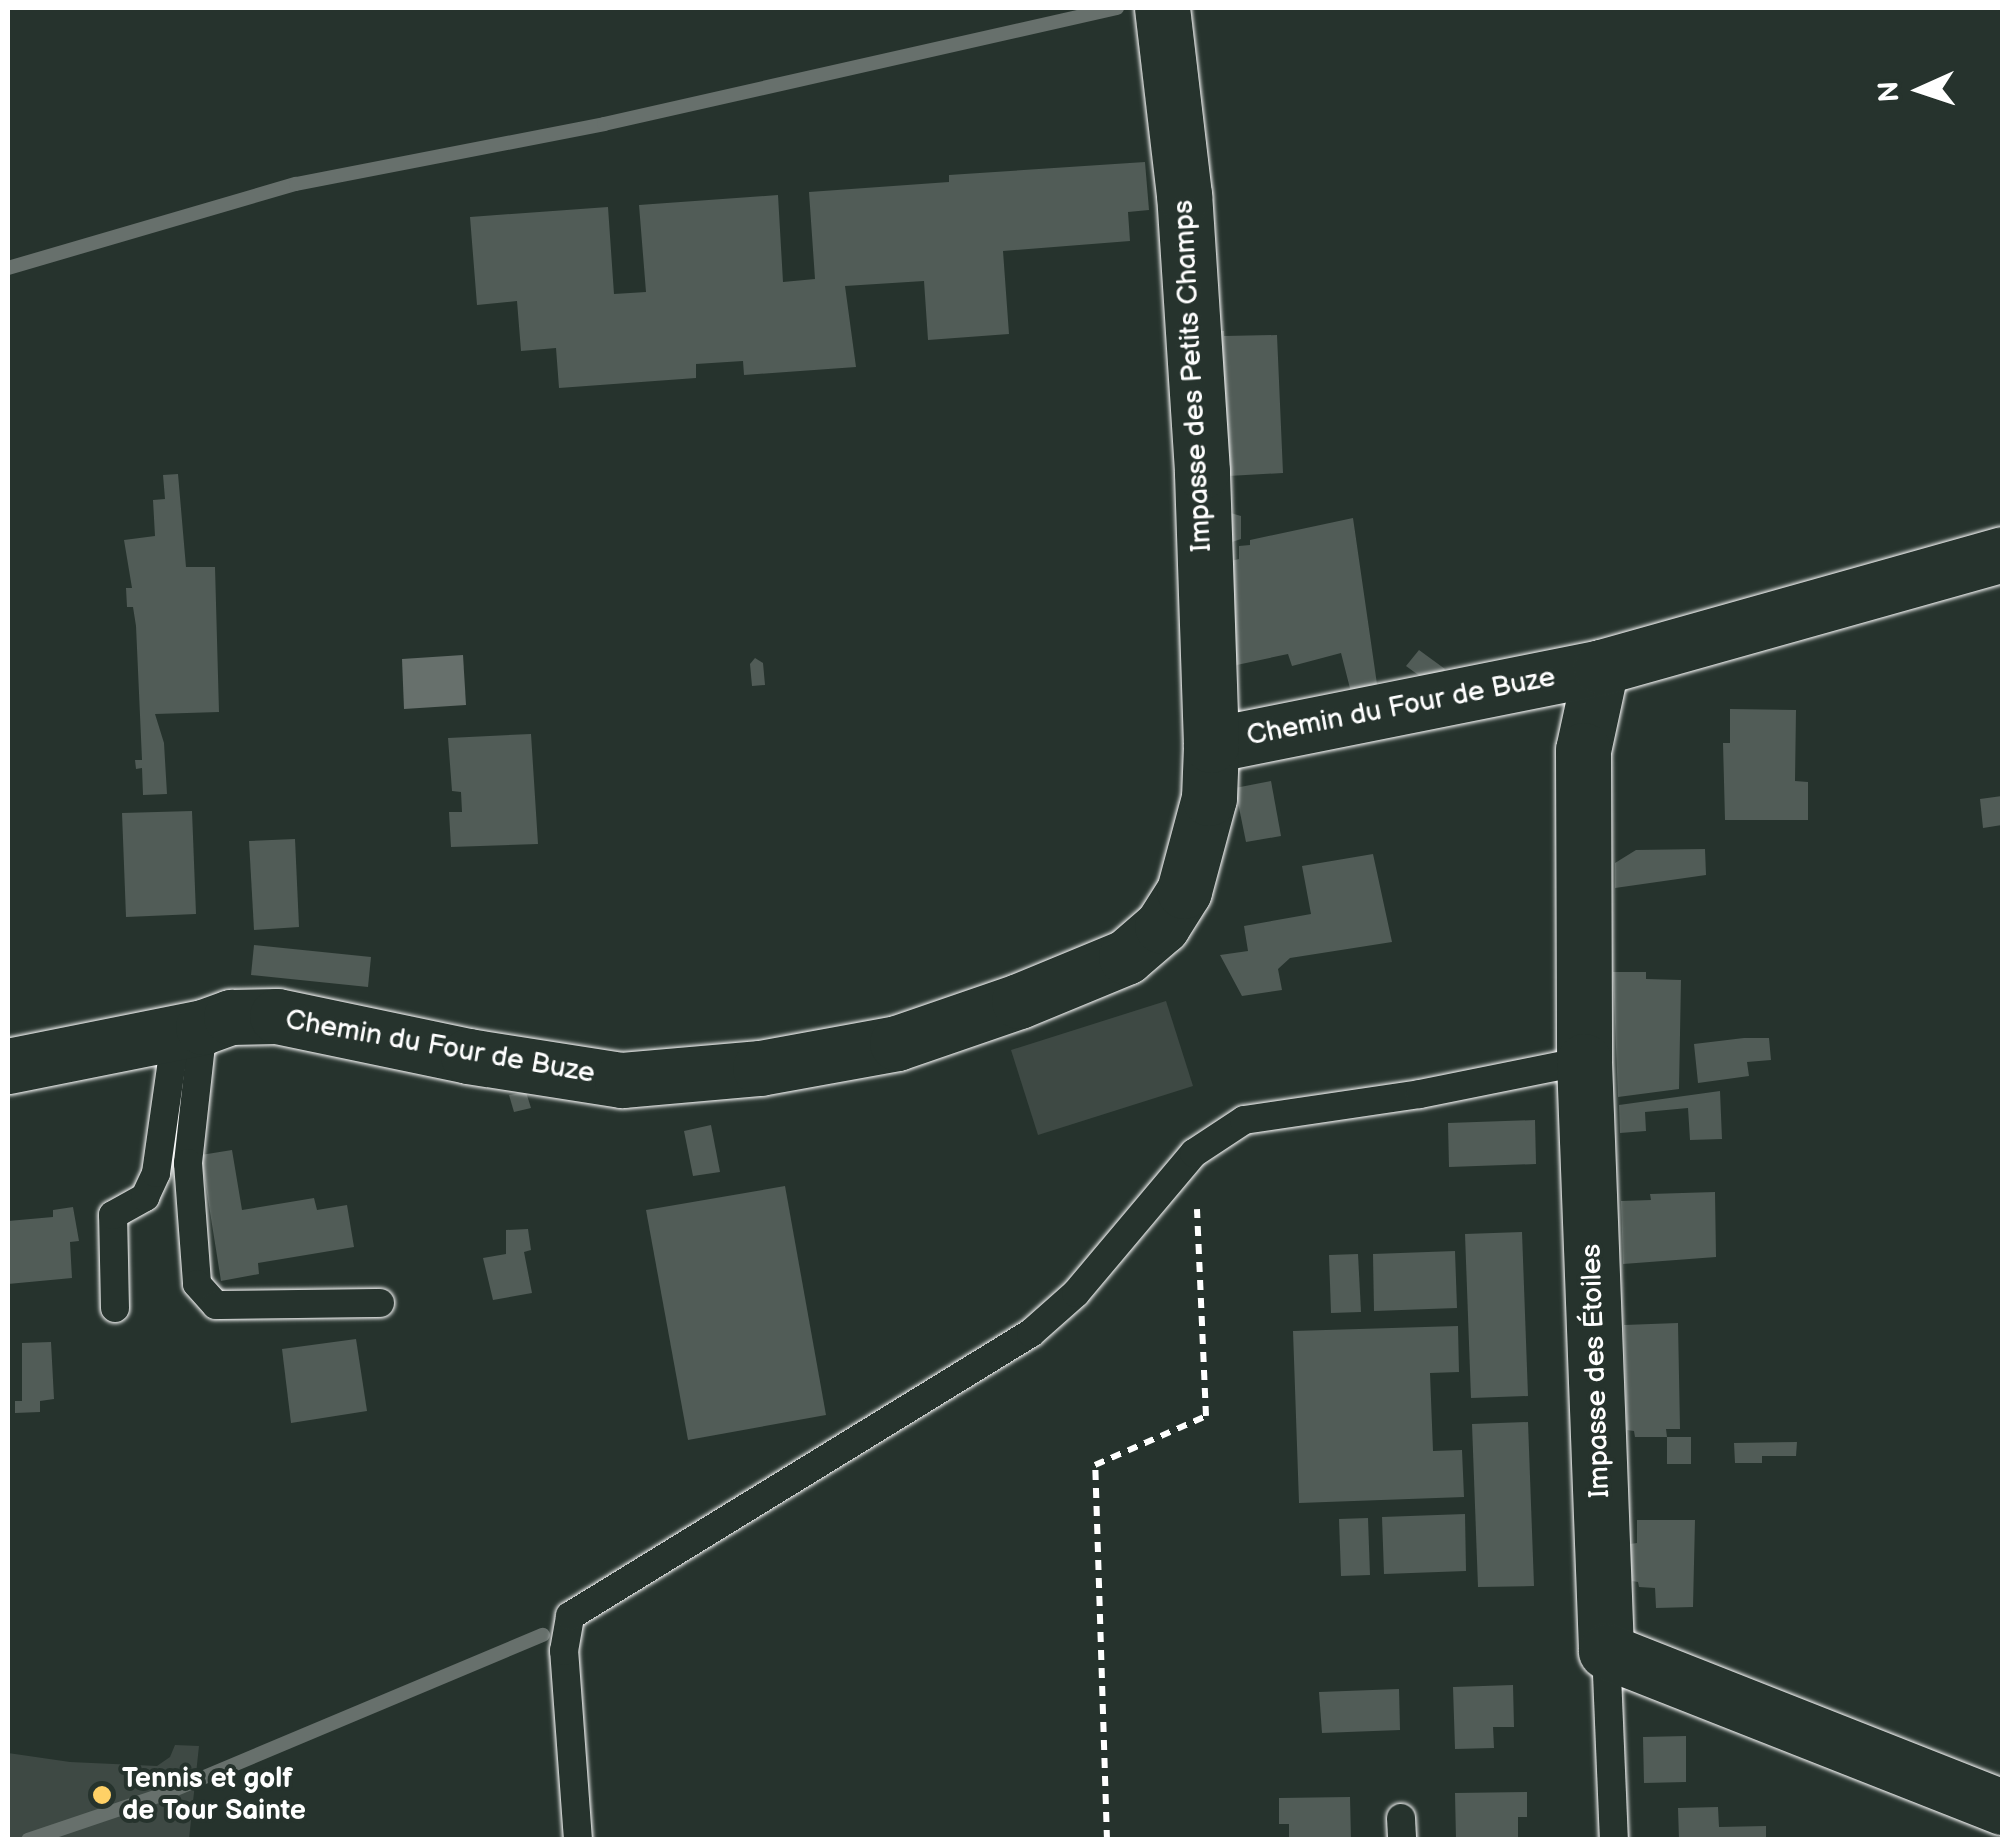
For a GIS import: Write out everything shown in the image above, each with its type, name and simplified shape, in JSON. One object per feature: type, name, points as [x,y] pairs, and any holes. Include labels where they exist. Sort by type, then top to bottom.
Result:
[{"type":"street","name":"Impasse des Petits Champs","points":[[1162,8],[1189,274],[1202,471],[1211,745]]},
{"type":"street","name":"Chemin du Four de Buze","points":[[8,1066],[189,1030],[231,1017],[276,1016],[468,1056],[622,1080],[760,1068],[897,1043],[1126,957],[1162,926],[1184,892],[1209,798],[1211,745],[1600,667],[2002,554]]},
{"type":"street","name":"Impasse des Étoiles","points":[[1600,667],[1583,750],[1584,1061],[1606,1652]]},
{"type":"street","points":[[1606,1652],[2002,1806]]},
{"type":"lane","points":[[189,1030],[188,1164],[196,1284],[216,1305],[380,1303]]},
{"type":"lane","points":[[115,1308],[114,1215],[145,1197],[156,1174],[189,1030]]},
{"type":"lane","points":[[578,1840],[564,1651],[570,1616],[1031,1333],[1076,1293],[1194,1152],[1244,1120],[1420,1094],[1584,1061]]},
{"type":"lane","points":[[1606,1652],[1614,1840]]},
{"type":"path","points":[[1107,1840],[1095,1465],[1206,1416],[1194,1152]]},
{"type":"shaded area","points":[[463,655],[466,705],[404,709],[402,659]]},
{"type":"shaded area","points":[[1166,1001],[1193,1086],[1038,1135],[1011,1050]]},
{"type":"shaded area","name":"Tennis et golf de Tour Sainte","points":[[175,1745],[199,1746],[189,1839],[8,1839],[8,1753],[70,1762],[157,1766],[170,1757]]},
{"type":"building","points":[[1145,162],[1149,210],[1128,212],[1130,241],[1003,251],[1009,334],[928,340],[924,281],[845,286],[856,367],[744,375],[743,361],[696,364],[696,378],[559,388],[556,348],[521,351],[517,301],[477,305],[470,217],[608,207],[614,294],[646,292],[639,205],[778,195],[783,282],[815,279],[809,192],[949,182],[949,175]]},
{"type":"building","points":[[1206,330],[1224,331],[1224,336],[1277,335],[1283,473],[1211,477]]},
{"type":"building","points":[[178,474],[186,567],[215,567],[219,712],[155,714],[164,743],[167,794],[143,795],[142,768],[136,769],[135,760],[142,760],[136,626],[133,607],[127,607],[126,588],[132,588],[124,540],[155,536],[153,500],[165,499],[163,475]]},
{"type":"building","points":[[1213,508],[1241,516],[1241,539],[1217,547]]},
{"type":"building","points":[[1353,518],[1379,698],[1354,704],[1341,653],[1292,666],[1288,654],[1232,666],[1218,564],[1239,559],[1239,546],[1250,545],[1250,540]]},
{"type":"building","points":[[1419,650],[1445,669],[1432,685],[1406,666]]},
{"type":"building","points":[[755,658],[763,663],[765,685],[752,686],[750,664]]},
{"type":"building","points":[[1730,709],[1796,710],[1795,781],[1808,782],[1808,820],[1725,820],[1723,743],[1730,743]]},
{"type":"building","points":[[531,734],[538,844],[451,847],[449,812],[462,812],[461,792],[452,791],[448,738]]},
{"type":"building","points":[[1271,781],[1281,836],[1246,842],[1235,788]]},
{"type":"building","points":[[2002,796],[2002,825],[1983,828],[1980,799]]},
{"type":"building","points":[[192,811],[196,914],[126,917],[122,813]]},
{"type":"building","points":[[295,839],[299,927],[254,930],[249,841]]},
{"type":"building","points":[[1705,849],[1706,875],[1615,888],[1615,863],[1636,850]]},
{"type":"building","points":[[1373,854],[1392,942],[1290,958],[1278,969],[1282,990],[1242,996],[1220,955],[1248,951],[1244,926],[1311,914],[1302,866]]},
{"type":"building","points":[[254,945],[371,957],[368,987],[251,975]]},
{"type":"building","points":[[1613,972],[1646,972],[1646,979],[1681,980],[1679,1089],[1618,1097]]},
{"type":"building","points":[[1769,1038],[1771,1060],[1747,1062],[1749,1076],[1698,1083],[1694,1044]]},
{"type":"building","points":[[1720,1091],[1722,1139],[1690,1140],[1688,1108],[1645,1112],[1646,1131],[1620,1133],[1619,1105]]},
{"type":"building","points":[[526,1092],[531,1108],[514,1112],[509,1095]]},
{"type":"building","points":[[1535,1120],[1536,1164],[1449,1167],[1448,1123]]},
{"type":"building","points":[[711,1125],[720,1172],[693,1176],[684,1131]]},
{"type":"building","points":[[232,1150],[242,1210],[314,1198],[317,1210],[347,1205],[354,1247],[258,1263],[259,1274],[221,1281],[201,1155]]},
{"type":"building","points":[[785,1186],[826,1415],[688,1440],[646,1210]]},
{"type":"building","points":[[1715,1192],[1716,1257],[1623,1264],[1621,1201],[1651,1200],[1650,1194]]},
{"type":"building","points":[[73,1207],[79,1241],[70,1242],[72,1278],[8,1284],[8,1221],[53,1217],[53,1210]]},
{"type":"building","points":[[528,1229],[531,1250],[524,1252],[532,1293],[493,1300],[483,1258],[506,1254],[506,1230]]},
{"type":"building","points":[[1522,1232],[1528,1396],[1471,1398],[1465,1234]]},
{"type":"building","points":[[1455,1251],[1457,1308],[1374,1311],[1373,1254]]},
{"type":"building","points":[[1358,1254],[1361,1312],[1331,1313],[1329,1255]]},
{"type":"building","points":[[1678,1323],[1680,1429],[1666,1429],[1667,1437],[1635,1437],[1634,1431],[1627,1430],[1624,1325]]},
{"type":"building","points":[[1458,1326],[1459,1372],[1430,1373],[1433,1451],[1462,1450],[1464,1497],[1299,1503],[1293,1331]]},
{"type":"building","points":[[356,1339],[367,1411],[291,1423],[282,1349]]},
{"type":"building","points":[[51,1342],[54,1399],[40,1401],[40,1412],[15,1413],[15,1401],[22,1401],[22,1343]]},
{"type":"building","points":[[1528,1422],[1534,1586],[1478,1587],[1472,1424]]},
{"type":"building","points":[[1667,1437],[1691,1437],[1691,1464],[1667,1464]]},
{"type":"building","points":[[1797,1442],[1796,1456],[1762,1456],[1762,1463],[1735,1463],[1734,1443]]},
{"type":"building","points":[[1465,1514],[1466,1571],[1384,1574],[1382,1517]]},
{"type":"building","points":[[1368,1518],[1370,1575],[1341,1576],[1339,1519]]},
{"type":"building","points":[[1637,1520],[1695,1520],[1693,1607],[1656,1608],[1655,1588],[1639,1587],[1638,1582],[1632,1581],[1630,1544],[1637,1543]]},
{"type":"building","points":[[1513,1685],[1514,1727],[1493,1727],[1494,1748],[1455,1749],[1453,1687]]},
{"type":"building","points":[[1399,1689],[1400,1730],[1322,1733],[1319,1692]]},
{"type":"building","points":[[1686,1736],[1686,1782],[1644,1783],[1643,1737]]},
{"type":"building","points":[[1527,1792],[1527,1817],[1518,1817],[1518,1840],[1456,1840],[1455,1793]]},
{"type":"building","points":[[1350,1797],[1351,1840],[1289,1840],[1289,1824],[1279,1824],[1279,1798]]},
{"type":"building","points":[[1718,1807],[1719,1827],[1766,1826],[1766,1840],[1679,1840],[1678,1808]]},
{"type":"waterway","points":[[8,268],[296,184],[604,124],[1117,8]]},
{"type":"waterway","points":[[28,1840],[164,1794],[543,1635]]},
{"type":"place","name":"Tennis et golf de Tour Sainte","points":[[102,1795]]}]
